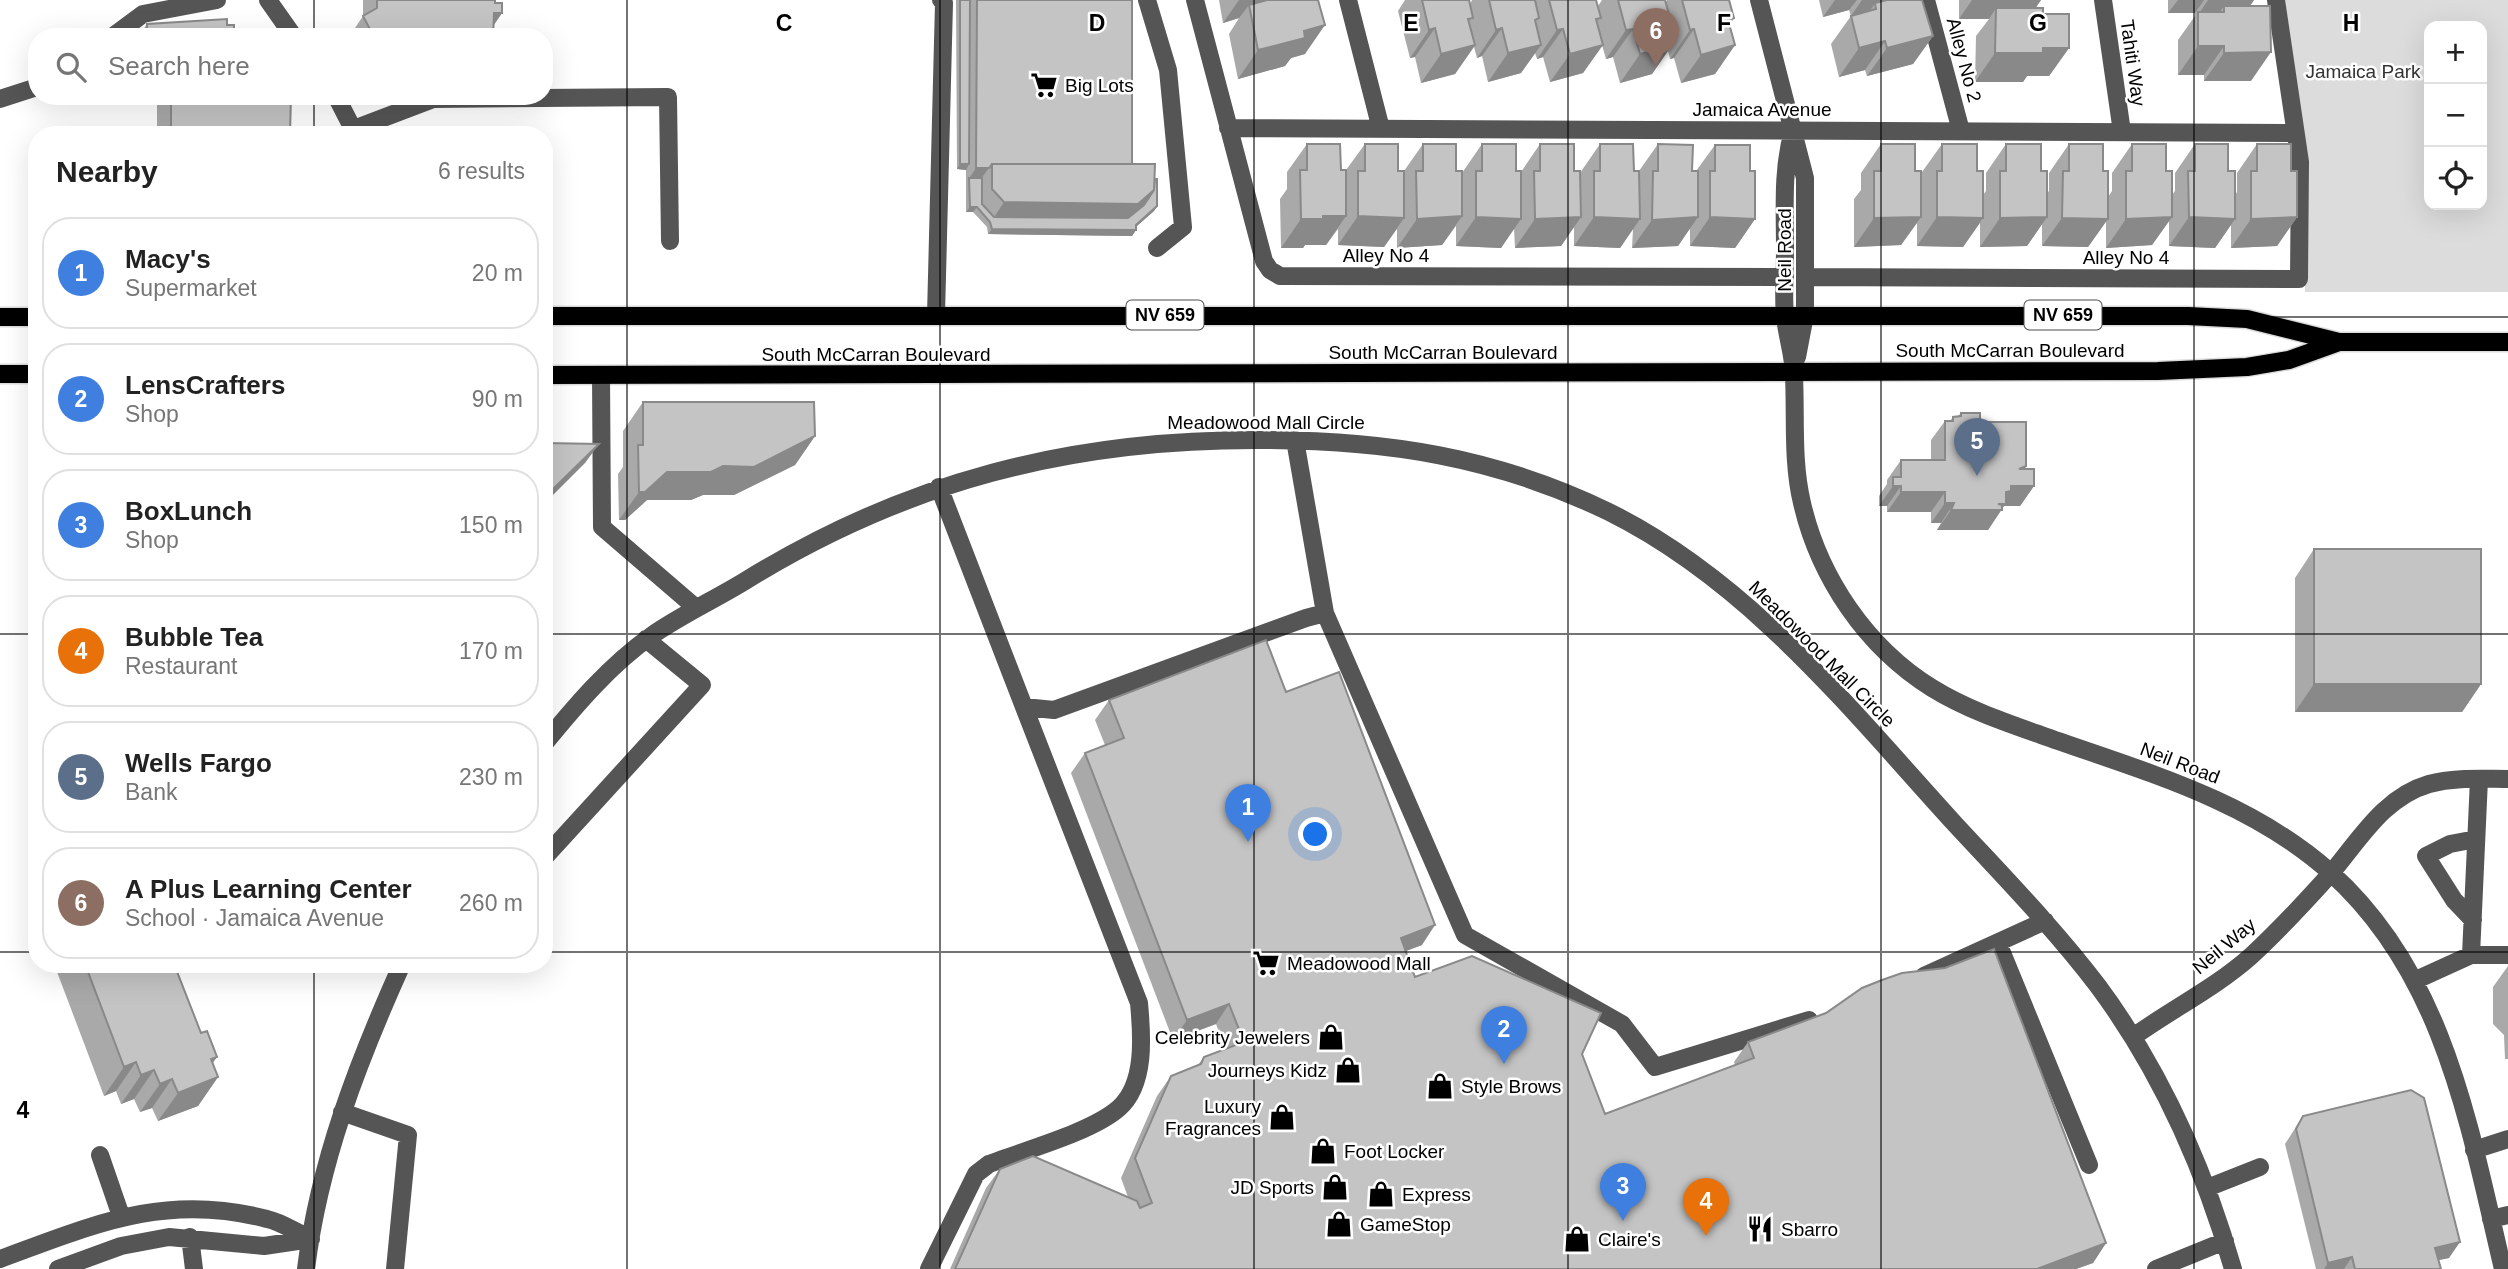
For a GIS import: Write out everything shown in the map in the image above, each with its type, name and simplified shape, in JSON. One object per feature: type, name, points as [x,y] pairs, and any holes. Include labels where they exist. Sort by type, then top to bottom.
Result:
[{"type":"main road","name":"South McCarran Boulevard","points":[[553,316],[2188,316],[2247,319],[2339,342],[2508,342]]},
{"type":"main road","points":[[0,317],[28,317]]},
{"type":"main road","name":"South McCarran Boulevard","points":[[553,375],[2158,371],[2247,367],[2289,360],[2339,342]]},
{"type":"main road","points":[[0,374],[28,374]]},
{"type":"street","points":[[124,28],[143,14],[217,0]]},
{"type":"street","points":[[268,0],[288,28]]},
{"type":"street","points":[[936,315],[944,3],[941,0]]},
{"type":"street","points":[[1147,0],[1168,69],[1183,227],[1157,247]]},
{"type":"street","name":"Alley No 4","points":[[1195,0],[1264,261],[1270,270],[1280,276],[1785,277]]},
{"type":"street","points":[[1348,0],[1381,129]]},
{"type":"street","name":"Neil Road","points":[[1759,0],[1805,178],[1805,315],[1794,371]]},
{"type":"street","name":"Alley No 2","points":[[1926,0],[1961,131]]},
{"type":"street","name":"Tahiti Way","points":[[2103,0],[2122,132]]},
{"type":"street","points":[[2276,0],[2295,132]]},
{"type":"street","points":[[0,99],[28,90]]},
{"type":"street","points":[[553,98],[668,97],[670,241]]},
{"type":"street","points":[[341,105],[352,126]]},
{"type":"street","points":[[369,126],[419,105]]},
{"type":"street","name":"Jamaica Avenue","points":[[1228,128],[2295,132]]},
{"type":"street","name":"Neil Road","points":[[1793,131],[1785,165],[1785,315],[1794,371],[1796,462],[1801,501],[1812,540],[1843,600],[1869,634],[1900,665],[1931,688],[1993,718],[2224,803],[2274,830],[2331,873],[2393,944],[2416,980],[2448,1051],[2474,1150],[2499,1217],[2503,1269]]},
{"type":"street","name":"Alley No 4","points":[[1806,277],[2299,279],[2300,162],[2295,132]]},
{"type":"street","points":[[601,375],[601,527],[695,607]]},
{"type":"street","name":"Meadowood Mall Circle","points":[[553,727],[646,639],[695,607],[817,538],[939,487],[1006,467],[1132,444],[1196,439],[1385,444],[1445,455],[1503,470],[1600,508],[1668,546],[1718,581],[1763,620],[2045,921],[2100,989],[2133,1037],[2166,1095],[2207,1188],[2232,1269]]},
{"type":"street","points":[[1295,440],[1325,612],[1465,935],[1622,1024],[1655,1067],[1826,1014]]},
{"type":"street","points":[[929,1269],[976,1174],[989,1164],[1092,1124],[1121,1107],[1139,1067],[1142,1034],[1139,1003],[939,487]]},
{"type":"street","points":[[1024,707],[1054,710],[1325,612]]},
{"type":"street","points":[[553,848],[702,685],[646,639]]},
{"type":"street","name":"Neil Way","points":[[2133,1037],[2215,985],[2250,956],[2331,873],[2373,821],[2402,796],[2426,785],[2451,779],[2508,779]]},
{"type":"street","points":[[2471,955],[2479,779]]},
{"type":"street","points":[[2473,920],[2454,900],[2426,856],[2450,844],[2476,839]]},
{"type":"street","points":[[1909,982],[2045,921]]},
{"type":"street","points":[[1998,943],[2089,1165]]},
{"type":"street","points":[[2416,980],[2471,955],[2508,955]]},
{"type":"street","points":[[306,1269],[342,1112],[372,1031],[398,973]]},
{"type":"street","points":[[342,1112],[408,1135],[395,1269]]},
{"type":"street","points":[[2474,1150],[2508,1139]]},
{"type":"street","points":[[100,1154],[121,1216]]},
{"type":"street","points":[[2207,1188],[2260,1167]]},
{"type":"street","points":[[0,1259],[121,1216],[151,1210],[207,1210],[269,1219],[311,1239]]},
{"type":"street","points":[[58,1269],[145,1240],[190,1237],[264,1246],[311,1239]]},
{"type":"street","points":[[190,1237],[194,1269]]},
{"type":"street","points":[[2156,1269],[2225,1241]]},
{"type":"green space","name":"Jamaica Park","points":[[2285,0],[2508,0],[2508,292],[2305,292],[2307,154]]},
{"type":"building","points":[[377,0],[495,0],[495,3],[502,3],[502,13],[494,13],[493,28],[369,28],[363,16],[377,8]]},
{"type":"building","points":[[960,0],[970,0],[969,164],[960,164]]},
{"type":"building","name":"Big Lots","points":[[977,0],[1132,0],[1132,164],[992,164],[989,168],[976,168]]},
{"type":"building","points":[[1267,0],[1318,0],[1325,25],[1304,31],[1305,38],[1258,50],[1249,5]]},
{"type":"building","points":[[1422,0],[1469,0],[1473,18],[1468,19],[1475,45],[1441,54],[1435,28],[1429,30]]},
{"type":"building","points":[[1489,0],[1535,0],[1539,18],[1535,20],[1541,45],[1508,53],[1502,28],[1496,30]]},
{"type":"building","points":[[1549,0],[1596,0],[1601,18],[1596,19],[1603,45],[1570,54],[1563,29],[1557,30]]},
{"type":"building","points":[[1618,0],[1665,0],[1670,18],[1665,20],[1672,45],[1640,54],[1633,29],[1626,30]]},
{"type":"building","points":[[1682,0],[1729,0],[1734,18],[1728,20],[1735,45],[1701,55],[1694,29],[1690,30]]},
{"type":"building","points":[[1887,0],[1922,0],[1933,36],[1887,48],[1885,41],[1859,48],[1851,16],[1876,9],[1875,3]]},
{"type":"building","points":[[2224,6],[2270,6],[2271,52],[2224,53],[2224,46],[2198,46],[2198,12],[2224,12]]},
{"type":"building","points":[[1996,8],[2043,8],[2043,14],[2069,14],[2069,48],[2043,48],[2043,53],[1995,53]]},
{"type":"building","points":[[227,19],[227,25],[234,25],[234,28],[147,28],[147,24]]},
{"type":"building","points":[[171,105],[291,105],[290,126],[171,126]]},
{"type":"building","points":[[1307,144],[1340,144],[1341,170],[1346,170],[1346,216],[1301,219],[1300,170],[1307,170]]},
{"type":"building","points":[[1365,144],[1398,144],[1398,171],[1404,171],[1404,218],[1358,216],[1358,171],[1365,171]]},
{"type":"building","points":[[1423,144],[1456,144],[1456,171],[1462,171],[1462,216],[1417,219],[1416,171],[1423,171]]},
{"type":"building","points":[[1482,144],[1516,144],[1516,171],[1521,171],[1521,219],[1476,217],[1476,171],[1482,171]]},
{"type":"building","points":[[1540,144],[1574,144],[1574,171],[1580,171],[1581,217],[1535,219],[1534,171],[1540,171]]},
{"type":"building","points":[[1600,144],[1633,144],[1634,171],[1639,171],[1640,219],[1594,217],[1594,171],[1600,171]]},
{"type":"building","points":[[1658,144],[1693,145],[1692,171],[1698,171],[1698,217],[1652,220],[1653,171],[1658,171]]},
{"type":"building","points":[[1881,144],[1915,144],[1915,171],[1921,171],[1921,217],[1874,218],[1874,171],[1881,171]]},
{"type":"building","points":[[1942,144],[1977,144],[1977,171],[1983,171],[1983,218],[1937,217],[1937,171],[1942,171]]},
{"type":"building","points":[[2006,144],[2041,144],[2041,171],[2047,171],[2047,217],[2000,218],[2000,171],[2006,171]]},
{"type":"building","points":[[2069,144],[2103,144],[2103,171],[2108,171],[2108,219],[2062,218],[2063,171],[2069,171]]},
{"type":"building","points":[[2132,144],[2166,144],[2166,171],[2172,171],[2172,217],[2126,219],[2126,171],[2132,171]]},
{"type":"building","points":[[2195,144],[2228,144],[2228,171],[2235,171],[2235,219],[2189,217],[2188,171],[2195,171]]},
{"type":"building","points":[[2257,144],[2291,144],[2291,171],[2297,171],[2297,217],[2251,219],[2251,171],[2257,171]]},
{"type":"building","points":[[1715,145],[1750,145],[1750,171],[1755,171],[1755,219],[1710,217],[1710,171],[1715,171]]},
{"type":"building","points":[[992,164],[1155,164],[1154,190],[1138,204],[1004,202],[992,189]]},
{"type":"building","points":[[969,178],[982,178],[982,204],[994,217],[1128,218],[1144,205],[1154,190],[1155,179],[1157,206],[1136,225],[1136,230],[992,229],[990,222],[977,207],[970,207]]},
{"type":"building","points":[[643,402],[814,402],[815,436],[754,467],[723,466],[711,472],[667,472],[645,492],[639,492],[638,445],[643,445]]},
{"type":"building","points":[[1961,413],[1980,413],[1980,422],[2026,422],[2026,466],[2019,469],[2034,469],[2034,486],[2011,486],[2011,491],[2006,492],[2006,504],[1998,504],[2002,505],[2002,510],[1951,510],[1954,503],[1945,503],[1945,492],[1901,492],[1901,486],[1893,486],[1893,477],[1901,477],[1901,460],[1945,460],[1945,421],[1953,421],[1953,417],[1961,416]]},
{"type":"building","points":[[553,443],[599,444],[553,489]]},
{"type":"building","points":[[2314,549],[2481,549],[2481,684],[2314,684]]},
{"type":"building","name":"Meadowood Mall","points":[[1266,640],[1286,692],[1339,672],[1435,925],[1401,938],[1415,977],[1472,956],[1601,1013],[1582,1054],[1605,1114],[1754,1058],[1748,1042],[1826,1013],[1862,988],[1902,973],[1945,968],[1994,949],[2106,1243],[2037,1269],[955,1269],[1000,1169],[1033,1156],[1137,1201],[1140,1208],[1152,1203],[1135,1158],[1171,1076],[1201,1064],[1204,1057],[1244,1042],[1229,1004],[1187,1020],[1085,753],[1124,738],[1109,700]]},
{"type":"building","points":[[88,973],[178,973],[201,1033],[207,1031],[217,1057],[211,1059],[218,1077],[178,1093],[172,1079],[160,1084],[154,1070],[141,1075],[136,1062],[124,1067]]},
{"type":"building","points":[[2411,1090],[2424,1098],[2460,1242],[2435,1248],[2441,1269],[2355,1269],[2352,1257],[2328,1263],[2296,1129],[2303,1116]]},
{"type":"place","name":"A Plus Learning Center","points":[[1656,66]]},
{"type":"place","name":"Big Lots","points":[[1044,85]]},
{"type":"place","name":"Wells Fargo","points":[[1977,476]]},
{"type":"place","name":"Macy's","points":[[1248,842]]},
{"type":"place","name":"Meadowood Mall","points":[[1266,963]]},
{"type":"place","name":"Celebrity Jewelers","points":[[1331,1037]]},
{"type":"place","name":"LensCrafters","points":[[1504,1064]]},
{"type":"place","name":"Journeys Kidz","points":[[1348,1070]]},
{"type":"place","name":"Style Brows","points":[[1440,1086]]},
{"type":"place","name":"Luxury Fragrances","points":[[1282,1117]]},
{"type":"place","name":"Foot Locker","points":[[1323,1151]]},
{"type":"place","name":"JD Sports","points":[[1335,1187]]},
{"type":"place","name":"Express","points":[[1381,1194]]},
{"type":"place","name":"BoxLunch","points":[[1623,1221]]},
{"type":"place","name":"GameStop","points":[[1339,1224]]},
{"type":"place","name":"Sbarro","points":[[1760,1229]]},
{"type":"place","name":"Bubble Tea","points":[[1706,1236]]},
{"type":"place","name":"Claire's","points":[[1577,1239]]}]
